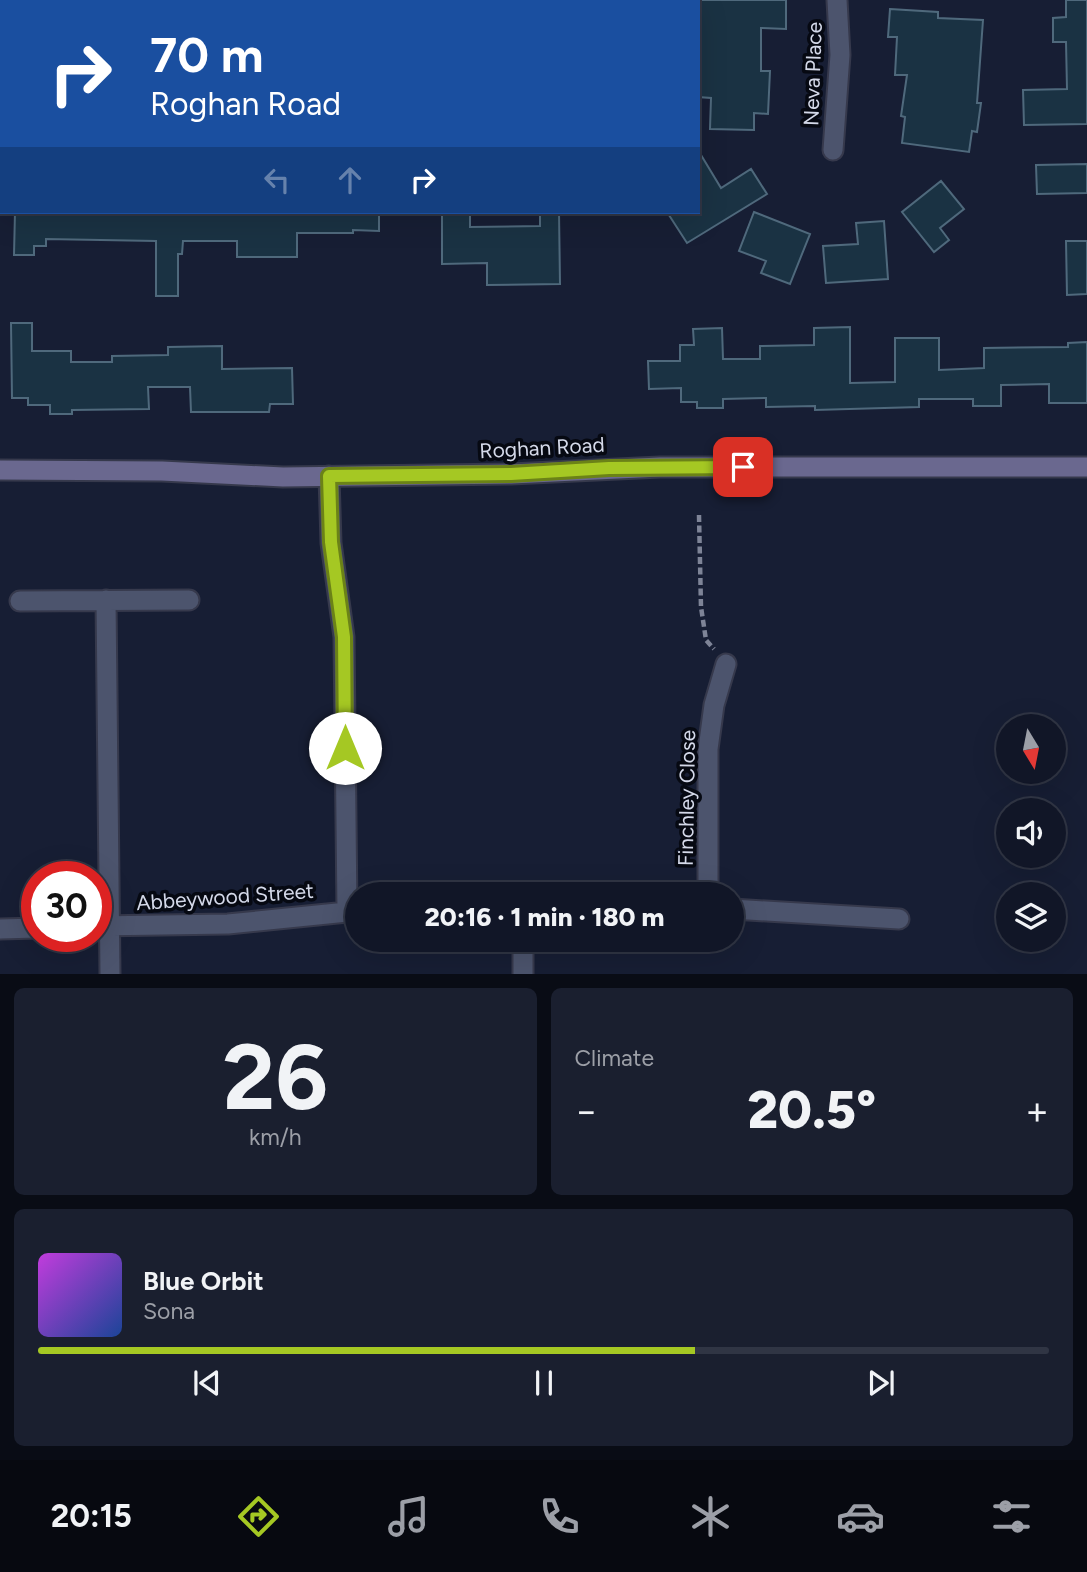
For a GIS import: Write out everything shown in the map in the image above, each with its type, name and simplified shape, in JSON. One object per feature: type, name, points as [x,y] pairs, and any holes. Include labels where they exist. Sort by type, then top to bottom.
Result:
[{"type":"main road","name":"Roghan Road","points":[[0,470],[329,476],[511,474],[660,467],[1087,467]]},
{"type":"street","name":"Neva Place","points":[[833,150],[840,55],[837,0]]},
{"type":"street","points":[[329,476],[332,552],[344,637],[351,882]]},
{"type":"street","points":[[104,861],[106,600]]},
{"type":"street","points":[[20,601],[189,600]]},
{"type":"street","name":"Finchley Close","points":[[708,882],[708,749],[714,705],[726,663]]},
{"type":"street","points":[[744,910],[899,919]]},
{"type":"street","name":"Abbeywood Street","points":[[112,926],[228,924],[345,912]]},
{"type":"street","points":[[0,929],[21,928]]},
{"type":"street","points":[[107,952],[110,974]]},
{"type":"street","points":[[523,952],[523,974]]},
{"type":"path","points":[[698,515],[701,607],[706,640],[726,663]]},
{"type":"building","points":[[700,0],[786,0],[786,29],[761,28],[761,71],[770,71],[768,114],[754,113],[754,130],[710,129],[711,98],[700,97]]},
{"type":"building","points":[[1066,0],[1087,0],[1087,124],[1024,125],[1023,90],[1067,89],[1066,42],[1053,42],[1053,18],[1066,17]]},
{"type":"building","points":[[890,9],[938,12],[938,18],[983,20],[977,103],[981,103],[977,132],[972,131],[969,152],[902,143],[905,117],[901,116],[907,75],[895,75],[897,37],[888,37]]},
{"type":"building","points":[[700,153],[721,188],[751,169],[767,194],[687,243],[668,214],[700,214]]},
{"type":"building","points":[[1087,164],[1087,193],[1037,194],[1036,165]]},
{"type":"building","points":[[941,181],[964,209],[940,228],[949,240],[934,252],[902,212]]},
{"type":"building","points":[[754,212],[810,234],[790,284],[761,273],[766,261],[739,251]]},
{"type":"building","points":[[15,214],[379,214],[379,231],[297,233],[297,257],[237,257],[237,241],[183,241],[182,254],[178,254],[178,296],[156,296],[156,241],[46,239],[46,246],[34,246],[34,255],[14,255]]},
{"type":"building","points":[[442,214],[470,214],[470,227],[540,226],[540,214],[559,214],[560,284],[487,285],[487,263],[442,264]]},
{"type":"building","points":[[884,221],[888,279],[826,283],[823,246],[858,244],[856,223]]},
{"type":"building","points":[[1066,241],[1087,241],[1087,294],[1067,295]]},
{"type":"building","points":[[11,323],[32,323],[32,351],[71,351],[71,362],[112,362],[112,356],[168,355],[168,347],[222,346],[222,369],[292,368],[293,404],[270,404],[269,412],[191,412],[190,387],[148,387],[149,409],[72,410],[72,414],[50,414],[50,405],[28,405],[28,398],[12,398]]},
{"type":"building","points":[[850,327],[850,383],[895,382],[895,338],[939,338],[939,370],[984,368],[984,348],[1068,347],[1068,343],[1087,342],[1087,403],[1049,403],[1049,384],[1001,385],[1001,406],[973,406],[973,399],[919,399],[919,407],[815,410],[815,406],[766,407],[766,398],[723,399],[723,408],[697,408],[697,402],[681,402],[681,388],[649,389],[648,361],[680,361],[680,345],[694,345],[693,329],[722,328],[723,359],[760,359],[760,346],[814,345],[814,328]]},
{"type":"route","points":[[345,748],[343,616],[333,562],[329,476],[743,467]]}]
